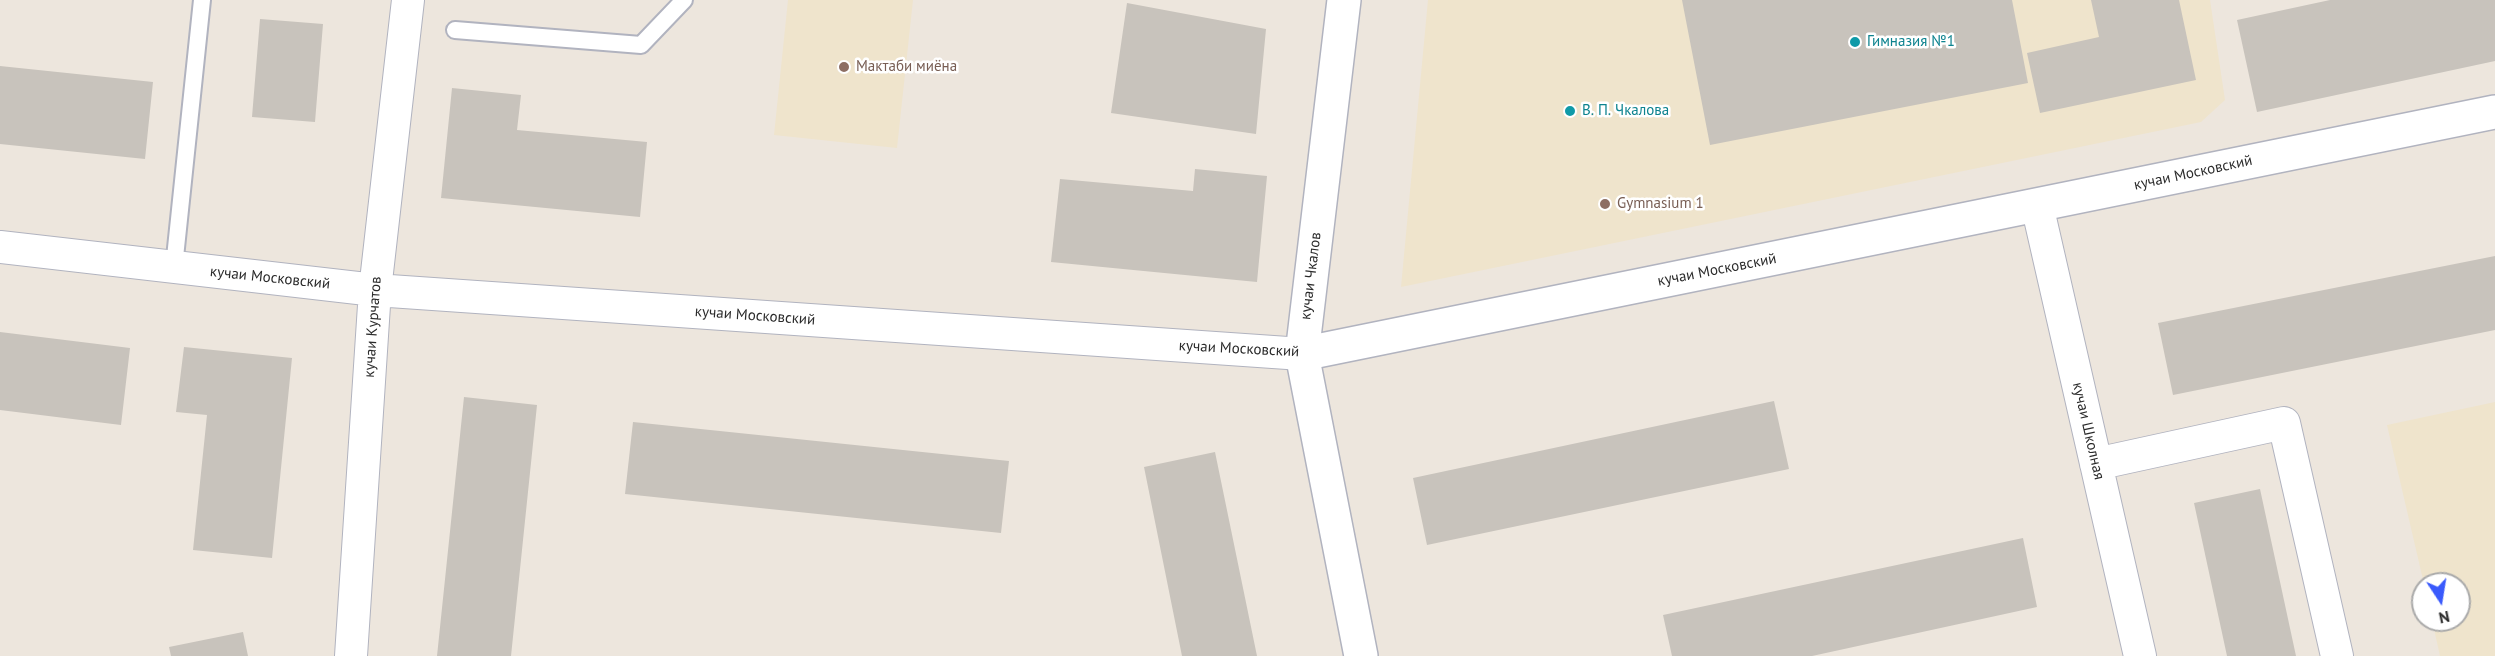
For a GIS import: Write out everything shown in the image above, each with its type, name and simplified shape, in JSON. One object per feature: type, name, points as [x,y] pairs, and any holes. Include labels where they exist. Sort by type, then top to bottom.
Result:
[{"type":"street","name":"кучаи Курчатов","points":[[351,656],[375,290],[408,0]]},
{"type":"street","name":"кучаи Чкалов","points":[[1344,0],[1302,354],[1360,656]]},
{"type":"street","name":"кучаи Московский","points":[[0,247],[375,290],[1302,354],[2495,112]]},
{"type":"street","name":"кучаи Школная","points":[[2037,205],[2140,656]]},
{"type":"street","points":[[2096,464],[2284,423],[2337,656]]},
{"type":"lane","points":[[174,267],[202,0]]},
{"type":"lane","points":[[456,30],[641,45],[684,0]]},
{"type":"shaded area","name":"Мактаби миёна","points":[[788,0],[913,0],[897,148],[774,135]]},
{"type":"shaded area","name":"Gymnasium 1","points":[[1428,0],[2210,0],[2225,100],[2201,122],[1401,287]]},
{"type":"shaded area","points":[[2495,402],[2495,656],[2440,656],[2435,632],[2471,632],[2471,572],[2421,572],[2387,425]]},
{"type":"building","name":"Гимназия №1","points":[[1682,0],[2012,0],[2028,83],[1710,145]]},
{"type":"building","points":[[2091,0],[2179,0],[2196,80],[2040,113],[2027,53],[2099,37]]},
{"type":"building","points":[[2330,0],[2495,0],[2495,61],[2257,112],[2237,20]]},
{"type":"building","points":[[1127,3],[1266,29],[1256,134],[1111,113]]},
{"type":"building","points":[[260,19],[323,24],[315,122],[252,117]]},
{"type":"building","points":[[0,66],[153,82],[145,159],[0,144]]},
{"type":"building","points":[[452,88],[521,95],[517,130],[647,142],[640,217],[441,198]]},
{"type":"building","points":[[1195,169],[1267,176],[1257,282],[1051,262],[1060,179],[1193,191]]},
{"type":"building","points":[[2495,256],[2495,330],[2173,395],[2158,323]]},
{"type":"building","points":[[0,332],[130,348],[121,425],[0,410]]},
{"type":"building","points":[[184,347],[292,358],[272,558],[193,550],[207,415],[176,412]]},
{"type":"building","points":[[464,397],[537,405],[511,656],[437,656]]},
{"type":"building","points":[[1774,401],[1789,469],[1427,545],[1413,478]]},
{"type":"building","points":[[633,422],[1009,461],[1001,533],[625,494]]},
{"type":"building","points":[[1215,452],[1257,656],[1182,656],[1144,467]]},
{"type":"building","points":[[2260,489],[2296,656],[2227,656],[2194,503]]},
{"type":"building","points":[[2023,538],[2037,607],[1812,656],[1672,656],[1663,615]]},
{"type":"building","points":[[243,632],[248,656],[171,656],[169,647]]},
{"type":"place","name":"Гимназия №1","points":[[1855,42]]},
{"type":"place","name":"Мактаби миёна","points":[[844,67]]},
{"type":"place","name":"В. П. Чкалова","points":[[1570,111]]},
{"type":"place","name":"Gymnasium 1","points":[[1605,204]]}]
